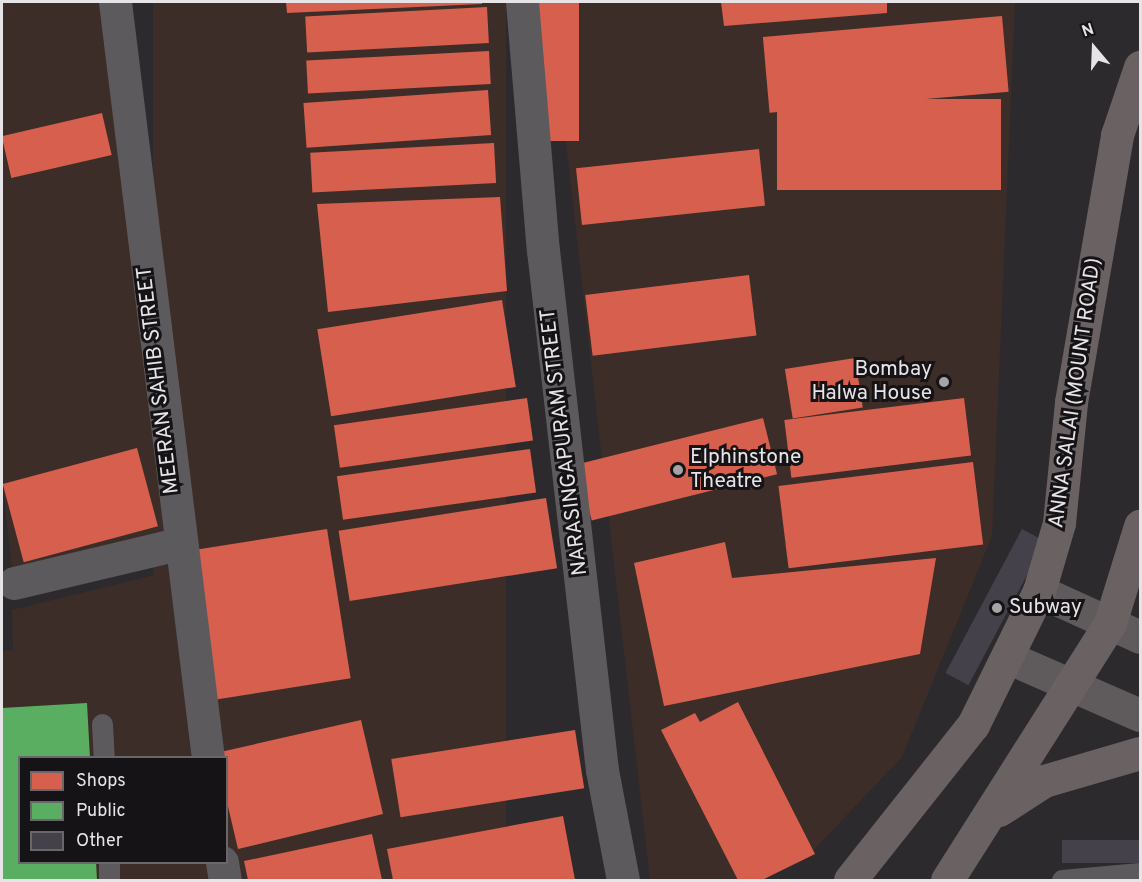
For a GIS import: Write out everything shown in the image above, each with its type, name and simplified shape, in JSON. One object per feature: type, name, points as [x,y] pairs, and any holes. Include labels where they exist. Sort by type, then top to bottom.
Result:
[{"type":"main road","name":"ANNA SALAI (MOUNT ROAD)","points":[[850,880],[973,725],[1039,591],[1059,523],[1071,402],[1118,135],[1140,67]]},
{"type":"main road","points":[[947,880],[993,814],[1110,622],[1140,526]]},
{"type":"main road","points":[[1039,591],[1140,637]]},
{"type":"main road","points":[[1007,657],[1072,682],[1140,715]]},
{"type":"main road","points":[[993,814],[1044,781],[1140,753]]},
{"type":"street","name":"MEERAN SAHIB STREET","points":[[115,2],[178,544],[207,756]]},
{"type":"street","name":"NARASINGAPURAM STREET","points":[[522,2],[543,250],[602,770],[623,880]]},
{"type":"street","points":[[14,583],[178,544]]},
{"type":"street","points":[[222,864],[225,880]]},
{"type":"lane","points":[[102,724],[104,756]]},
{"type":"lane","points":[[108,864],[109,880]]},
{"type":"lane","points":[[1062,880],[1140,873]]},
{"type":"shaded area","points":[[2,2],[106,2],[163,532],[12,569],[2,477]]},
{"type":"shaded area","points":[[153,2],[506,2],[506,880],[153,880],[153,864],[228,864],[228,756],[153,756]]},
{"type":"shaded area","points":[[550,2],[1015,2],[992,536],[902,757],[804,860],[755,880],[650,880]]},
{"type":"shaded area","points":[[171,571],[194,756],[18,756],[18,864],[208,864],[210,880],[2,880],[2,651],[13,650],[12,610]]},
{"type":"building: Shops","points":[[286,2],[482,2],[482,4],[287,13]]},
{"type":"building: Shops","points":[[539,2],[579,2],[579,141],[539,141]]},
{"type":"building: Shops","points":[[721,2],[887,2],[887,13],[724,26]]},
{"type":"building: Shops","points":[[487,7],[489,43],[307,52],[305,17]]},
{"type":"building: Shops","points":[[1002,16],[1009,92],[770,113],[763,37]]},
{"type":"building: Shops","points":[[489,51],[491,84],[308,94],[306,61]]},
{"type":"building: Shops","points":[[488,90],[491,135],[307,148],[303,103]]},
{"type":"building: Shops","points":[[777,99],[1001,99],[1001,190],[777,190]]},
{"type":"building: Shops","points":[[102,113],[112,155],[11,178],[2,136]]},
{"type":"building: Shops","points":[[494,143],[496,183],[312,193],[310,153]]},
{"type":"building: Shops","points":[[759,149],[765,206],[582,225],[576,168]]},
{"type":"building: Shops","points":[[500,197],[507,291],[328,312],[317,204]]},
{"type":"building: Shops","points":[[749,275],[756,336],[593,356],[585,295]]},
{"type":"building: Shops","points":[[502,300],[516,387],[331,416],[317,329]]},
{"type":"building: Shops","points":[[855,358],[863,407],[793,418],[785,369]]},
{"type":"building: Shops","points":[[527,398],[533,441],[340,468],[334,425]]},
{"type":"building: Shops","points":[[964,398],[971,456],[791,478],[784,420]]},
{"type":"building: Shops","name":"Elphinstone Theatre","points":[[763,418],[777,474],[592,520],[578,464]]},
{"type":"building: Shops","points":[[137,448],[158,526],[24,562],[3,484]]},
{"type":"building: Shops","points":[[530,449],[536,493],[343,520],[337,476]]},
{"type":"building: Shops","points":[[973,462],[983,544],[789,568],[778,486]]},
{"type":"building: Shops","points":[[546,498],[557,568],[350,601],[339,531]]},
{"type":"building: Shops","points":[[327,529],[351,678],[216,699],[193,550]]},
{"type":"building: Shops","points":[[725,542],[732,578],[936,558],[920,654],[664,706],[634,563]]},
{"type":"building: Shops","points":[[738,702],[815,854],[762,880],[738,880],[661,730],[695,713],[700,722]]},
{"type":"building: Shops","points":[[361,720],[383,814],[238,849],[228,806],[228,756],[216,753]]},
{"type":"building: Shops","points":[[575,730],[584,788],[401,817],[391,759]]},
{"type":"building: Shops","points":[[563,816],[575,880],[393,880],[387,849]]},
{"type":"building: Shops","points":[[372,834],[382,880],[248,880],[244,861]]},
{"type":"building: Public","points":[[87,703],[90,756],[18,756],[18,864],[96,864],[97,880],[2,880],[2,708]]},
{"type":"building: Other","name":"Subway","points":[[1022,529],[1045,541],[968,685],[945,673]]},
{"type":"building: Other","points":[[1062,840],[1140,840],[1140,863],[1062,863]]},
{"type":"place","name":"Bombay Halwa House","points":[[944,382]]},
{"type":"place","name":"Elphinstone Theatre","points":[[678,470]]},
{"type":"place","name":"Subway","points":[[997,608]]}]
